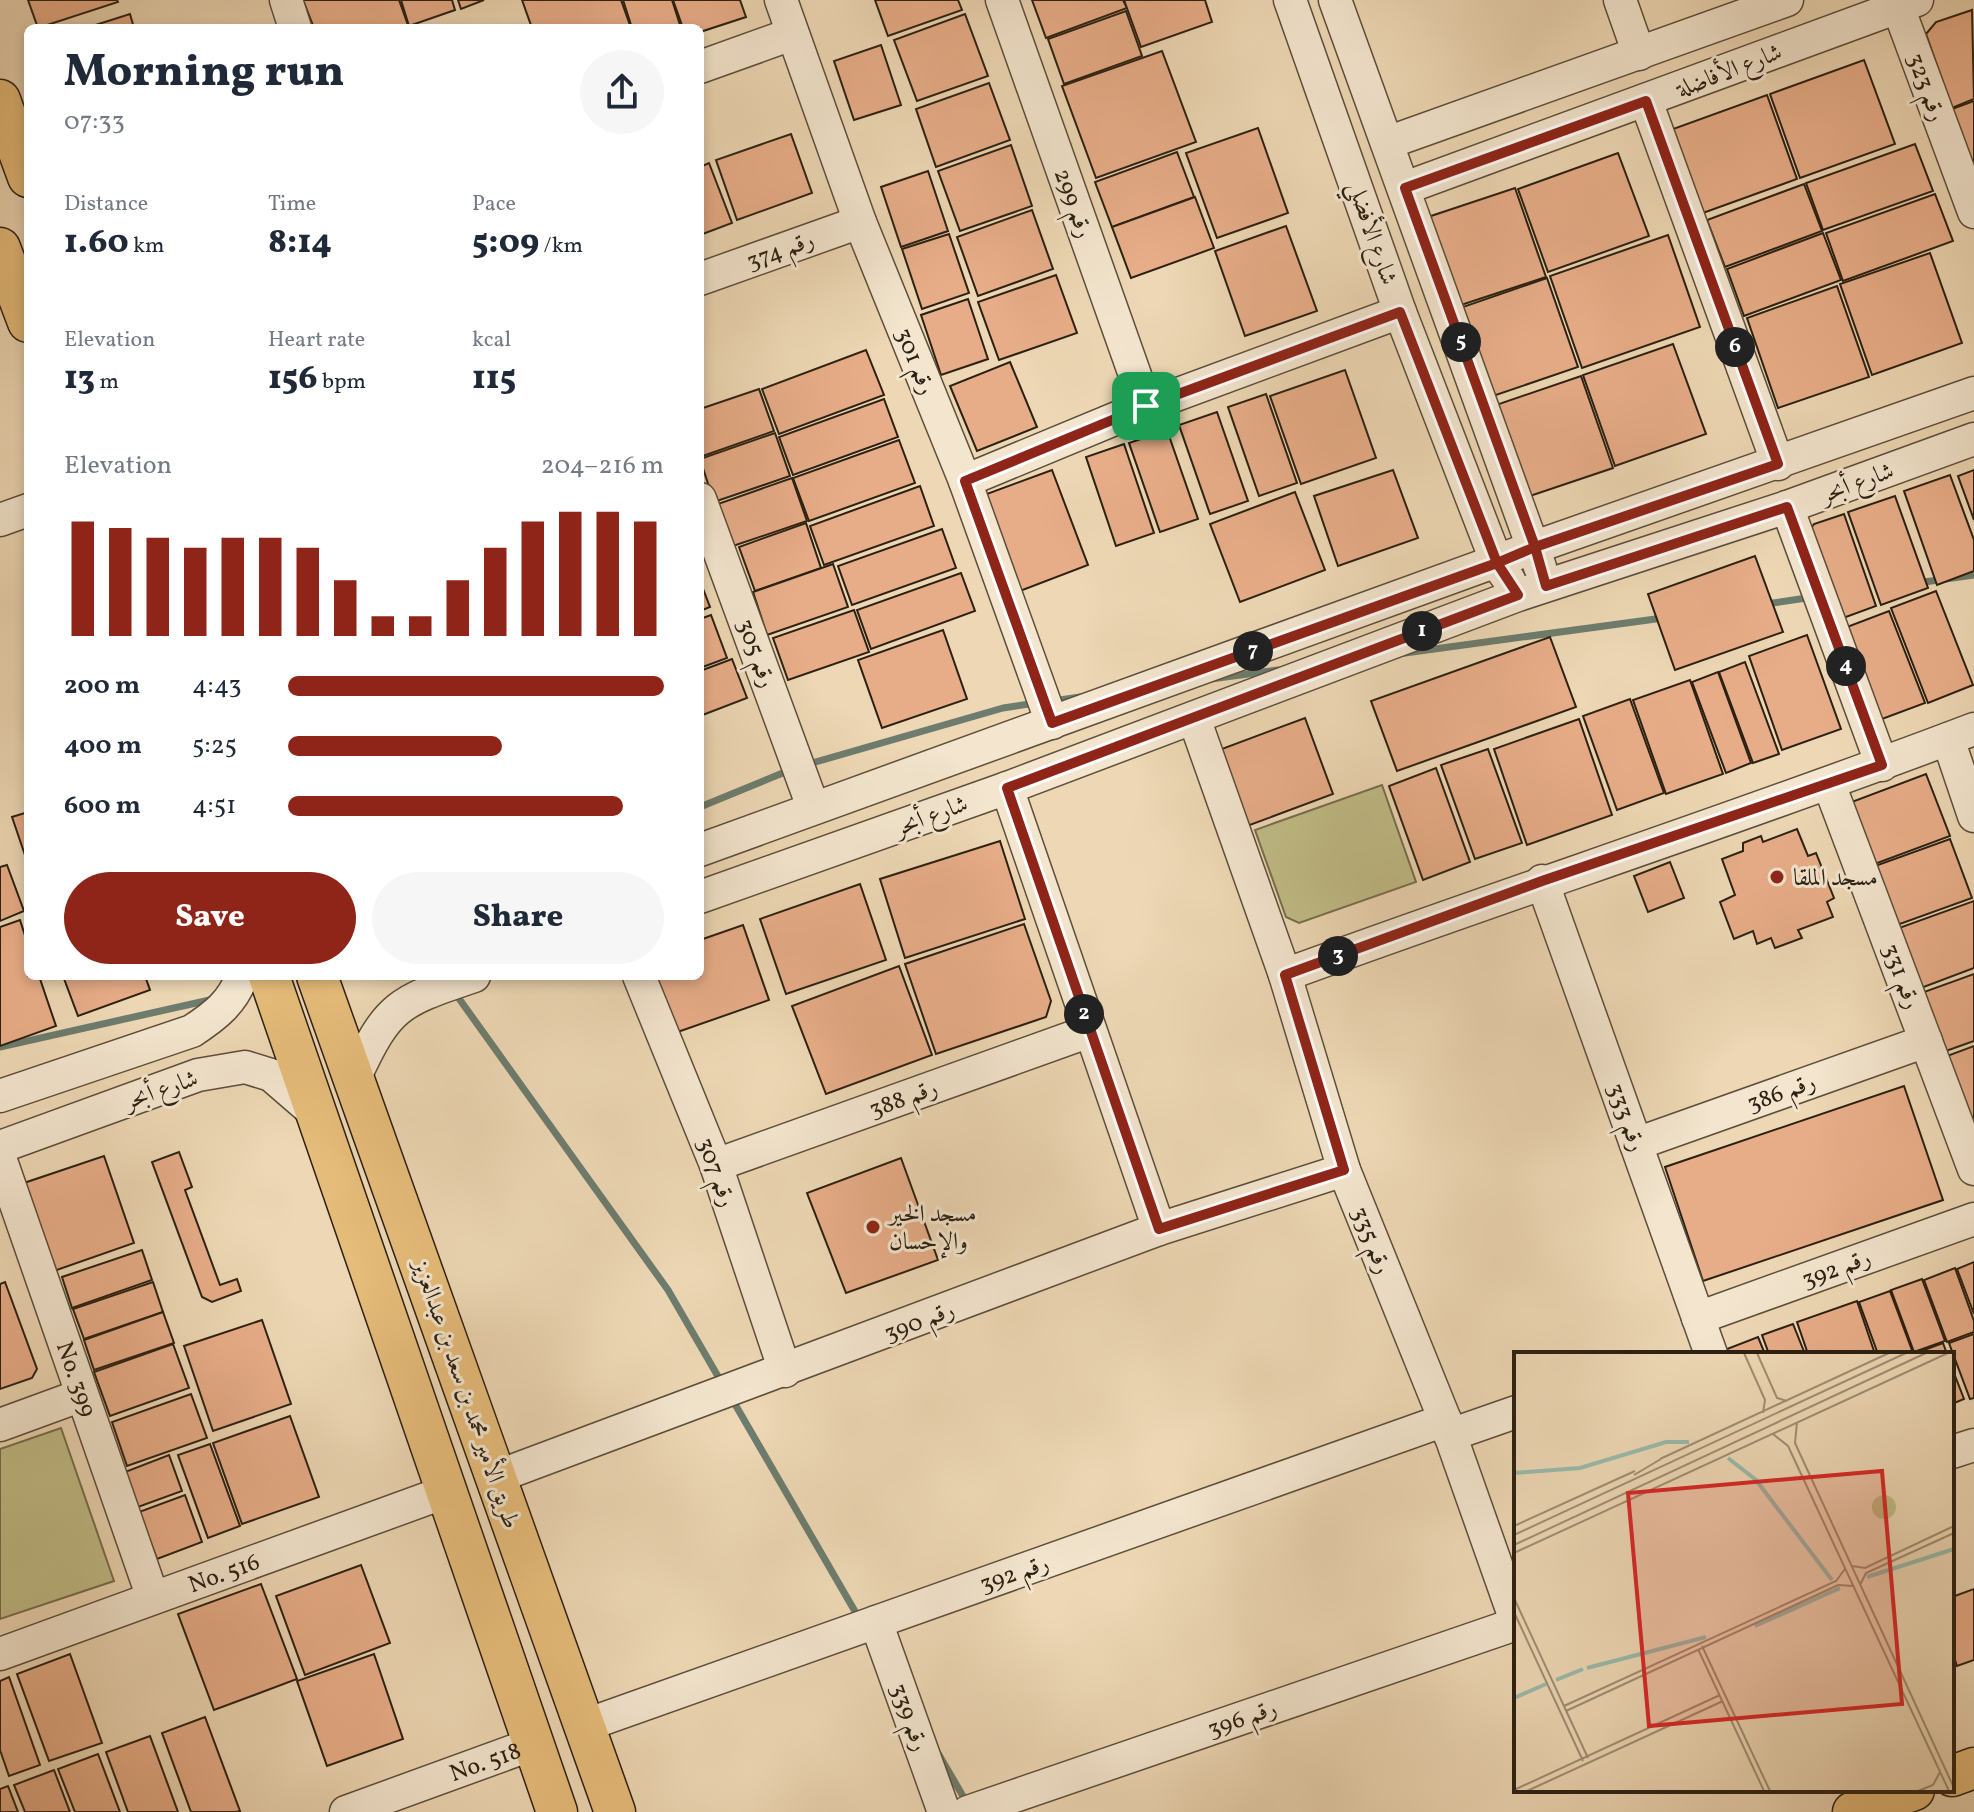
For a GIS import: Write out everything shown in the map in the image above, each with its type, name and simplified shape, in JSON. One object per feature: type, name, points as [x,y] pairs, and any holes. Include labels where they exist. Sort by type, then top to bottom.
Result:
[{"type":"main road","points":[[0,100],[24,166]]},
{"type":"main road","points":[[0,248],[16,312]]},
{"type":"main road","name":"طريق الأمير محمد بن سعد بن عبدالعزيز","points":[[270,980],[557,1812]]},
{"type":"main road","name":"طريق الأمير محمد بن سعد بن عبدالعزيز","points":[[319,980],[615,1812]]},
{"type":"main road","points":[[1954,1775],[1974,1768]]},
{"type":"main road","points":[[1863,1803],[1906,1792]]},
{"type":"street","points":[[286,0],[294,24]]},
{"type":"street","name":"رقم 301","points":[[781,0],[860,222],[965,481],[1052,723]]},
{"type":"street","name":"رقم 299","points":[[1002,0],[1146,406]]},
{"type":"street","name":"شارع الأفضلي","points":[[1290,0],[1400,312],[1497,563],[1532,590]]},
{"type":"street","name":"شارع الأفضلي","points":[[1335,0],[1535,547],[1532,590]]},
{"type":"street","points":[[1620,0],[1639,54]]},
{"type":"street","name":"شارع الأفاضلة","points":[[1387,143],[1787,0]]},
{"type":"street","name":"شارع الأفاضلة","points":[[1405,188],[1907,3]]},
{"type":"street","name":"رقم 323","points":[[1907,3],[1974,212]]},
{"type":"street","points":[[704,66],[792,34]]},
{"type":"street","points":[[1646,101],[1778,464]]},
{"type":"street","name":"رقم 374","points":[[704,278],[860,222]]},
{"type":"street","points":[[965,481],[1146,406],[1400,312]]},
{"type":"street","name":"شارع أبحر","points":[[704,848],[1535,547],[1974,393]]},
{"type":"street","name":"شارع أبحر","points":[[704,896],[1007,788],[1532,590],[1787,507],[1974,439]]},
{"type":"street","points":[[1787,507],[1882,765]]},
{"type":"street","name":"رقم 305","points":[[704,510],[813,807]]},
{"type":"street","points":[[0,520],[24,511]]},
{"type":"street","name":"رقم 335","points":[[1194,718],[1285,975],[1344,1170],[1447,1428],[1514,1616]]},
{"type":"street","points":[[1285,975],[1542,881],[1829,784],[1961,734],[1974,816]]},
{"type":"street","name":"رقم 331","points":[[1829,784],[1974,1169]]},
{"type":"street","points":[[1007,788],[1159,1229]]},
{"type":"street","name":"رقم 333","points":[[1542,881],[1636,1144],[1700,1343]]},
{"type":"street","name":"شارع أبحر","points":[[0,1096],[192,1031],[217,1014],[235,994],[240,980]]},
{"type":"street","points":[[355,1077],[373,1036],[397,1007],[426,984],[450,980]]},
{"type":"street","name":"رقم 307","points":[[641,980],[716,1165],[785,1371]]},
{"type":"street","name":"رقم 388","points":[[716,1165],[1090,1031]]},
{"type":"street","name":"رقم 386","points":[[1636,1144],[1926,1041]]},
{"type":"street","points":[[156,1043],[169,1045],[187,1060],[185,1074],[173,1084]]},
{"type":"street","name":"شارع أبحر","points":[[0,1147],[198,1075],[245,1067],[271,1075],[315,1113]]},
{"type":"street","name":"No. 399","points":[[0,1158],[153,1598]]},
{"type":"street","name":"رقم 390","points":[[496,1477],[1159,1229],[1344,1170]]},
{"type":"street","name":"رقم 392","points":[[1700,1343],[1974,1219]]},
{"type":"street","points":[[0,1425],[82,1395]]},
{"type":"street","name":"رقم 392","points":[[583,1726],[876,1622],[1447,1428],[1514,1412]]},
{"type":"street","points":[[1954,1451],[1974,1445]]},
{"type":"street","name":"No. 516","points":[[0,1654],[448,1491]]},
{"type":"street","name":"رقم 339","points":[[876,1622],[944,1812]]},
{"type":"street","name":"رقم 396","points":[[968,1812],[1514,1623]]},
{"type":"street","name":"No. 518","points":[[346,1812],[533,1744]]},
{"type":"shaded area","points":[[1382,785],[1416,882],[1299,923],[1286,917],[1255,830]]},
{"type":"shaded area","points":[[61,1428],[114,1581],[0,1619],[0,1449]]},
{"type":"building","points":[[28,0],[118,2],[50,24],[37,24]]},
{"type":"building","points":[[303,0],[399,0],[408,24],[312,24]]},
{"type":"building","points":[[401,0],[452,0],[455,10],[408,24]]},
{"type":"building","points":[[458,0],[484,0],[461,9]]},
{"type":"building","points":[[522,0],[621,0],[630,24],[531,24]]},
{"type":"building","points":[[623,0],[672,0],[680,24],[631,24]]},
{"type":"building","points":[[673,0],[740,0],[746,17],[704,31],[704,24],[682,24]]},
{"type":"building","points":[[875,0],[958,0],[962,10],[888,36]]},
{"type":"building","points":[[1032,0],[1123,0],[1127,8],[1046,38]]},
{"type":"building","points":[[1124,0],[1205,0],[1212,22],[1141,47]]},
{"type":"building","points":[[1972,10],[1974,99],[1952,108],[1926,34],[1936,22]]},
{"type":"building","points":[[1126,11],[1142,56],[1064,84],[1048,39]]},
{"type":"building","points":[[130,14],[133,24],[99,24]]},
{"type":"building","points":[[965,14],[988,76],[917,101],[894,40]]},
{"type":"building","points":[[881,45],[901,105],[854,120],[834,61]]},
{"type":"building","points":[[1162,51],[1196,142],[1096,178],[1062,86]]},
{"type":"building","points":[[1864,60],[1895,144],[1800,178],[1770,94]]},
{"type":"building","points":[[989,83],[1010,140],[936,167],[916,109]]},
{"type":"building","points":[[1767,95],[1797,179],[1703,213],[1673,129]]},
{"type":"building","points":[[1974,101],[1974,169],[1952,109]]},
{"type":"building","points":[[1258,128],[1288,213],[1217,238],[1186,153]]},
{"type":"building","points":[[791,134],[812,193],[737,220],[716,160]]},
{"type":"building","points":[[1915,144],[1933,191],[1823,230],[1806,183]]},
{"type":"building","points":[[1011,145],[1032,206],[960,231],[938,171]]},
{"type":"building","points":[[1177,152],[1194,197],[1112,227],[1095,182]]},
{"type":"building","points":[[1618,153],[1649,236],[1548,272],[1518,189]]},
{"type":"building","points":[[709,163],[732,223],[704,234],[704,165]]},
{"type":"building","points":[[928,171],[948,231],[901,247],[881,187]]},
{"type":"building","points":[[1804,184],[1822,231],[1725,267],[1707,220]]},
{"type":"building","points":[[1515,188],[1546,277],[1455,307],[1425,218]]},
{"type":"building","points":[[1935,194],[1953,241],[1843,281],[1826,233]]},
{"type":"building","points":[[1195,197],[1214,248],[1131,278],[1112,227]]},
{"type":"building","points":[[1032,210],[1053,269],[978,296],[957,237]]},
{"type":"building","points":[[1286,226],[1317,311],[1245,336],[1215,251]]},
{"type":"building","points":[[1823,233],[1841,280],[1744,316],[1727,269]]},
{"type":"building","points":[[949,234],[969,293],[922,309],[902,249]]},
{"type":"building","points":[[1668,235],[1700,327],[1582,368],[1550,276]]},
{"type":"building","points":[[1930,253],[1962,343],[1872,375],[1840,284]]},
{"type":"building","points":[[1056,275],[1077,333],[999,360],[978,302]]},
{"type":"building","points":[[1547,278],[1578,367],[1487,398],[1457,309]]},
{"type":"building","points":[[1837,286],[1869,377],[1778,408],[1747,318]]},
{"type":"building","points":[[968,299],[988,359],[941,375],[921,315]]},
{"type":"building","points":[[1673,344],[1706,434],[1615,466],[1583,375]]},
{"type":"building","points":[[866,350],[884,395],[779,434],[762,389]]},
{"type":"building","points":[[1010,362],[1037,427],[977,451],[950,386]]},
{"type":"building","points":[[1345,370],[1376,458],[1301,484],[1270,396]]},
{"type":"building","points":[[1581,376],[1613,468],[1527,497],[1496,405]]},
{"type":"building","points":[[759,389],[774,431],[704,456],[704,408]]},
{"type":"building","points":[[1266,394],[1297,483],[1259,496],[1228,407]]},
{"type":"building","points":[[884,399],[898,437],[793,475],[779,437]]},
{"type":"building","points":[[1217,412],[1248,501],[1210,514],[1179,425]]},
{"type":"building","points":[[1167,430],[1198,519],[1160,532],[1129,443]]},
{"type":"building","points":[[775,433],[790,476],[714,502],[704,471],[704,458]]},
{"type":"building","points":[[899,440],[915,483],[809,521],[793,478]]},
{"type":"building","points":[[1124,444],[1154,533],[1116,546],[1086,457]]},
{"type":"building","points":[[1052,470],[1088,565],[1020,591],[984,495]]},
{"type":"building","points":[[1393,470],[1418,538],[1338,566],[1314,496]]},
{"type":"building","points":[[1974,470],[1974,520],[1958,476]]},
{"type":"building","points":[[1950,475],[1974,540],[1974,571],[1937,585],[1904,491]]},
{"type":"building","points":[[792,478],[807,521],[730,547],[715,505]]},
{"type":"building","points":[[920,486],[934,526],[824,565],[810,526]]},
{"type":"building","points":[[1295,492],[1325,570],[1240,602],[1210,524]]},
{"type":"building","points":[[1895,496],[1928,588],[1881,605],[1848,512]]},
{"type":"building","points":[[1844,514],[1876,606],[1835,621],[1806,536],[1814,524]]},
{"type":"building","points":[[806,523],[821,568],[755,591],[739,547]]},
{"type":"building","points":[[942,529],[956,568],[852,605],[838,566]]},
{"type":"building","points":[[1755,556],[1783,632],[1675,670],[1648,594]]},
{"type":"building","points":[[833,564],[848,607],[767,635],[753,592]]},
{"type":"building","points":[[961,573],[975,611],[871,649],[857,610]]},
{"type":"building","points":[[704,591],[710,607],[704,609]]},
{"type":"building","points":[[1936,591],[1973,685],[1928,703],[1891,608]]},
{"type":"building","points":[[854,610],[869,652],[788,680],[773,638]]},
{"type":"building","points":[[1889,611],[1925,703],[1874,722],[1839,630]]},
{"type":"building","points":[[711,615],[727,658],[704,667],[704,618]]},
{"type":"building","points":[[943,630],[967,699],[882,728],[858,660]]},
{"type":"building","points":[[1807,635],[1841,729],[1782,750],[1749,656]]},
{"type":"building","points":[[1550,637],[1576,707],[1397,771],[1371,701]]},
{"type":"building","points":[[732,659],[747,698],[704,714],[704,670]]},
{"type":"building","points":[[1745,662],[1779,754],[1753,763],[1719,672]]},
{"type":"building","points":[[1718,672],[1751,763],[1726,773],[1692,682]]},
{"type":"building","points":[[1690,680],[1723,774],[1666,794],[1633,700]]},
{"type":"building","points":[[1630,699],[1664,793],[1617,810],[1583,716]]},
{"type":"building","points":[[1305,718],[1333,794],[1247,826],[1219,750]]},
{"type":"building","points":[[1579,719],[1612,815],[1527,845],[1494,749]]},
{"type":"building","points":[[1488,749],[1522,843],[1475,859],[1441,765]]},
{"type":"building","points":[[1436,768],[1470,862],[1423,880],[1389,786]]},
{"type":"building","points":[[1926,774],[1950,836],[1872,865],[1849,803]]},
{"type":"building","points":[[24,813],[24,852],[12,817]]},
{"type":"building","name":"مسجد الملقا","points":[[1797,829],[1808,856],[1816,853],[1834,898],[1827,902],[1833,917],[1798,930],[1802,938],[1775,948],[1771,938],[1757,944],[1753,931],[1734,939],[1720,902],[1735,895],[1722,859],[1743,851],[1743,843],[1761,836],[1763,842]]},
{"type":"building","points":[[1950,839],[1972,898],[1897,925],[1875,866]]},
{"type":"building","points":[[1000,841],[1025,919],[905,958],[880,879]]},
{"type":"building","points":[[1670,862],[1684,898],[1648,912],[1634,876]]},
{"type":"building","points":[[7,865],[24,911],[0,921],[0,867]]},
{"type":"building","points":[[860,884],[886,960],[786,994],[760,919]]},
{"type":"building","points":[[1974,901],[1974,968],[1921,988],[1899,928]]},
{"type":"building","points":[[20,920],[24,932],[24,980],[40,980],[56,1026],[0,1046],[0,927]]},
{"type":"building","points":[[1024,924],[1051,1001],[1046,1017],[936,1054],[905,964]]},
{"type":"building","points":[[743,925],[769,1000],[672,1034],[652,980],[704,980],[704,939]]},
{"type":"building","points":[[899,966],[932,1055],[826,1094],[792,1006]]},
{"type":"building","points":[[1974,974],[1974,1041],[1946,1051],[1924,992]]},
{"type":"building","points":[[64,980],[146,980],[150,990],[78,1016]]},
{"type":"building","points":[[1974,1046],[1974,1128],[1947,1056]]},
{"type":"building","points":[[1904,1086],[1943,1200],[1703,1281],[1665,1167]]},
{"type":"building","points":[[179,1152],[192,1187],[185,1190],[220,1285],[237,1279],[241,1291],[212,1302],[202,1297],[152,1162]]},
{"type":"building","points":[[104,1156],[134,1243],[51,1272],[21,1184]]},
{"type":"building","name":"مسجد الخير والإحسان","points":[[901,1158],[938,1260],[846,1293],[807,1193]]},
{"type":"building","points":[[142,1250],[152,1280],[72,1308],[62,1277]]},
{"type":"building","points":[[1974,1262],[1974,1314],[1957,1269]]},
{"type":"building","points":[[1955,1268],[1974,1321],[1974,1332],[1947,1342],[1924,1280]]},
{"type":"building","points":[[1922,1279],[1945,1341],[1914,1352],[1891,1290]]},
{"type":"building","points":[[5,1282],[37,1369],[32,1378],[0,1389],[0,1284]]},
{"type":"building","points":[[153,1282],[163,1312],[84,1339],[73,1309]]},
{"type":"building","points":[[1890,1291],[1913,1352],[1877,1352],[1859,1302]]},
{"type":"building","points":[[1857,1301],[1874,1352],[1807,1352],[1797,1322]]},
{"type":"building","points":[[163,1312],[174,1343],[94,1370],[84,1340]]},
{"type":"building","points":[[262,1320],[291,1404],[213,1431],[184,1346]]},
{"type":"building","points":[[1793,1324],[1804,1352],[1768,1352],[1762,1335]]},
{"type":"building","points":[[1974,1334],[1974,1398],[1970,1399],[1949,1343]]},
{"type":"building","points":[[1758,1337],[1764,1352],[1728,1352],[1727,1349]]},
{"type":"building","points":[[1943,1343],[1946,1352],[1918,1352]]},
{"type":"building","points":[[173,1344],[189,1388],[110,1416],[94,1372]]},
{"type":"building","points":[[1954,1373],[1964,1399],[1954,1403]]},
{"type":"building","points":[[191,1394],[207,1438],[127,1466],[112,1422]]},
{"type":"building","points":[[290,1416],[319,1497],[242,1524],[213,1443]]},
{"type":"building","points":[[210,1444],[240,1526],[208,1538],[178,1455]]},
{"type":"building","points":[[169,1455],[182,1491],[138,1507],[125,1472]]},
{"type":"building","points":[[185,1495],[202,1542],[157,1559],[139,1512]]},
{"type":"building","points":[[361,1565],[390,1643],[305,1675],[276,1596]]},
{"type":"building","points":[[261,1584],[297,1679],[214,1710],[178,1614]]},
{"type":"building","points":[[1974,1589],[1974,1660],[1957,1666],[1954,1657],[1954,1596]]},
{"type":"building","points":[[70,1654],[102,1743],[49,1761],[17,1674]]},
{"type":"building","points":[[374,1654],[403,1739],[327,1766],[297,1681]]},
{"type":"building","points":[[9,1677],[40,1765],[9,1776],[0,1750],[0,1681]]},
{"type":"building","points":[[205,1717],[240,1811],[191,1812],[162,1733]]},
{"type":"building","points":[[150,1736],[178,1812],[128,1812],[106,1752]]},
{"type":"building","points":[[98,1754],[120,1812],[75,1812],[58,1769]]},
{"type":"building","points":[[54,1770],[70,1812],[25,1812],[14,1785]]},
{"type":"building","points":[[8,1786],[18,1812],[0,1812],[0,1789]]},
{"type":"waterway","points":[[1917,583],[1974,575]]},
{"type":"waterway","points":[[1766,604],[1813,597]]},
{"type":"waterway","points":[[1405,653],[1663,618]]},
{"type":"waterway","points":[[1211,679],[1278,670]]},
{"type":"waterway","points":[[1053,701],[1080,697]]},
{"type":"waterway","points":[[805,765],[1003,708],[1036,703]]},
{"type":"waterway","points":[[704,805],[790,770]]},
{"type":"waterway","points":[[455,993],[668,1290],[723,1385]]},
{"type":"waterway","points":[[0,1047],[214,999]]},
{"type":"waterway","points":[[732,1399],[860,1620]]},
{"type":"waterway","points":[[939,1755],[967,1803]]},
{"type":"place","name":"مسجد الملقا","points":[[1777,877]]},
{"type":"place","name":"مسجد الخير والإحسان","points":[[873,1227]]},
{"type":"route","points":[[1146,406],[965,481],[1052,723],[1497,563],[1535,547],[1778,464],[1646,101],[1405,188],[1535,547],[1546,586],[1787,507],[1882,765],[1542,881],[1285,975],[1344,1170],[1159,1229],[1007,788],[1518,595],[1497,563],[1400,312],[1146,406]]}]
